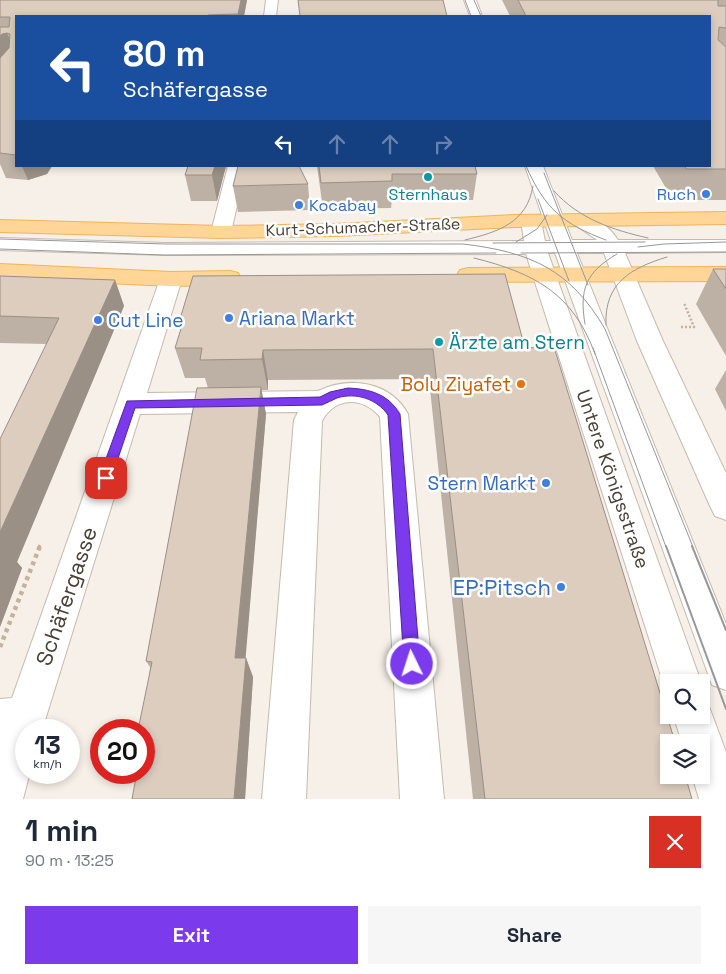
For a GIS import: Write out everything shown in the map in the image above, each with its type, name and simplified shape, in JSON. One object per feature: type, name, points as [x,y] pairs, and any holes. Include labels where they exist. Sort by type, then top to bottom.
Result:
[{"type":"main road","name":"Kurt-Schumacher-Straße","points":[[0,226],[221,232],[336,230],[531,221],[726,218]]},
{"type":"main road","points":[[450,275],[540,261],[569,261],[622,274],[726,274]]},
{"type":"main road","points":[[0,271],[171,278],[251,278]]},
{"type":"street","points":[[270,15],[272,0]]},
{"type":"street","points":[[470,0],[476,15]]},
{"type":"street","points":[[221,232],[237,167]]},
{"type":"street","points":[[534,167],[726,671]]},
{"type":"street","points":[[581,220],[604,233],[612,247],[650,341],[726,506]]},
{"type":"street","name":"Untere Königsstraße","points":[[531,221],[540,261],[679,674]]},
{"type":"street","points":[[259,249],[336,230]]},
{"type":"street","points":[[0,244],[121,248],[259,249],[540,261]]},
{"type":"street","points":[[569,261],[612,247],[726,246]]},
{"type":"street","name":"Schäfergasse","points":[[0,799],[13,719],[131,404],[171,278]]},
{"type":"street","points":[[284,799],[308,420],[313,409],[322,401],[341,393],[362,392],[376,397],[387,404],[394,414],[422,799]]},
{"type":"street","points":[[131,404],[322,401]]},
{"type":"street","points":[[696,724],[721,799]]},
{"type":"path","points":[[677,328],[694,327],[682,298]]},
{"type":"building","points":[[0,0],[241,0],[238,14],[15,15],[15,155],[0,153],[0,58],[9,48],[10,34],[2,34],[0,36],[0,27],[9,27],[10,17],[0,17]]},
{"type":"building","points":[[298,0],[443,0],[447,15],[300,15]]},
{"type":"building","points":[[518,0],[718,0],[718,6],[726,6],[726,28],[719,27],[718,40],[726,47],[726,169],[686,169],[685,167],[711,167],[711,15],[526,15]]},
{"type":"building","points":[[188,167],[215,167],[212,175],[185,175]]},
{"type":"building","points":[[238,167],[300,167],[308,184],[233,186]]},
{"type":"building","points":[[319,167],[475,167],[477,174],[392,174],[392,181],[321,183]]},
{"type":"building","points":[[713,269],[726,269],[726,289]]},
{"type":"building","points":[[505,274],[525,348],[554,347],[660,693],[660,724],[669,724],[673,734],[660,734],[660,784],[688,784],[692,799],[485,799],[433,349],[263,350],[262,359],[200,360],[202,348],[175,348],[184,319],[180,319],[193,276]]},
{"type":"building","points":[[0,276],[115,280],[0,532],[0,439],[59,318],[0,316]]},
{"type":"building","points":[[261,387],[235,658],[246,658],[234,799],[132,799],[135,784],[155,784],[155,719],[140,719],[152,662],[146,661],[197,388]]},
{"type":"tram line","points":[[465,0],[471,15]]},
{"type":"tram line","points":[[474,0],[481,15]]},
{"type":"tram line","points":[[526,167],[540,193],[561,216]]},
{"type":"tram line","points":[[544,173],[561,216]]},
{"type":"tram line","points":[[465,240],[499,229],[518,217],[530,199],[533,186]]},
{"type":"tram line","points":[[554,191],[574,209],[597,222],[648,238]]},
{"type":"tram line","points":[[538,199],[545,218]]},
{"type":"tram line","points":[[561,216],[578,228],[606,240]]},
{"type":"tram line","points":[[561,216],[571,242]]},
{"type":"tram line","points":[[516,242],[537,229],[545,218]]},
{"type":"tram line","points":[[545,218],[554,243]]},
{"type":"tram line","points":[[0,239],[166,244],[463,244],[509,252],[546,267],[562,278],[583,299]]},
{"type":"tram line","points":[[554,243],[571,242]]},
{"type":"tram line","points":[[571,242],[575,253]]},
{"type":"tram line","points":[[571,242],[645,242]]},
{"type":"tram line","points":[[638,247],[664,244],[726,242]]},
{"type":"tram line","points":[[493,243],[554,243]]},
{"type":"tram line","points":[[554,243],[558,253]]},
{"type":"tram line","points":[[0,249],[164,255],[496,253]]},
{"type":"tram line","points":[[575,253],[726,252]]},
{"type":"tram line","points":[[521,253],[558,253]]},
{"type":"tram line","points":[[558,253],[569,281]]},
{"type":"tram line","points":[[558,253],[575,253]]},
{"type":"tram line","points":[[575,253],[587,283]]},
{"type":"tram line","points":[[587,283],[598,268],[617,254]]},
{"type":"tram line","points":[[606,325],[610,298],[622,279],[642,266],[667,257]]},
{"type":"tram line","points":[[474,258],[515,271],[549,289],[575,315],[586,333],[595,354]]},
{"type":"tram line","points":[[583,299],[587,283]]},
{"type":"tram line","points":[[583,299],[592,308],[605,329],[693,547]]},
{"type":"tram line","points":[[583,299],[585,324]]},
{"type":"tram line","points":[[593,348],[666,547]]},
{"type":"tram line","points":[[666,546],[726,709]]},
{"type":"tram line","points":[[692,546],[726,630]]},
{"type":"place","name":"Sternhaus","points":[[428,177]]},
{"type":"place","name":"Ruch","points":[[706,194]]},
{"type":"place","name":"Kocabay","points":[[299,205]]},
{"type":"place","name":"Ariana Markt","points":[[229,318]]},
{"type":"place","name":"Cut Line","points":[[98,320]]},
{"type":"place","name":"Ärzte am Stern","points":[[439,342]]},
{"type":"place","name":"Bolu Ziyafet","points":[[521,384]]},
{"type":"place","name":"Stern Markt","points":[[546,483]]},
{"type":"place","name":"EP:Pitsch","points":[[561,587]]},
{"type":"route","points":[[106,478],[131,404],[322,401],[334,395],[348,392],[362,392],[376,397],[387,404],[394,414],[412,664]]}]
